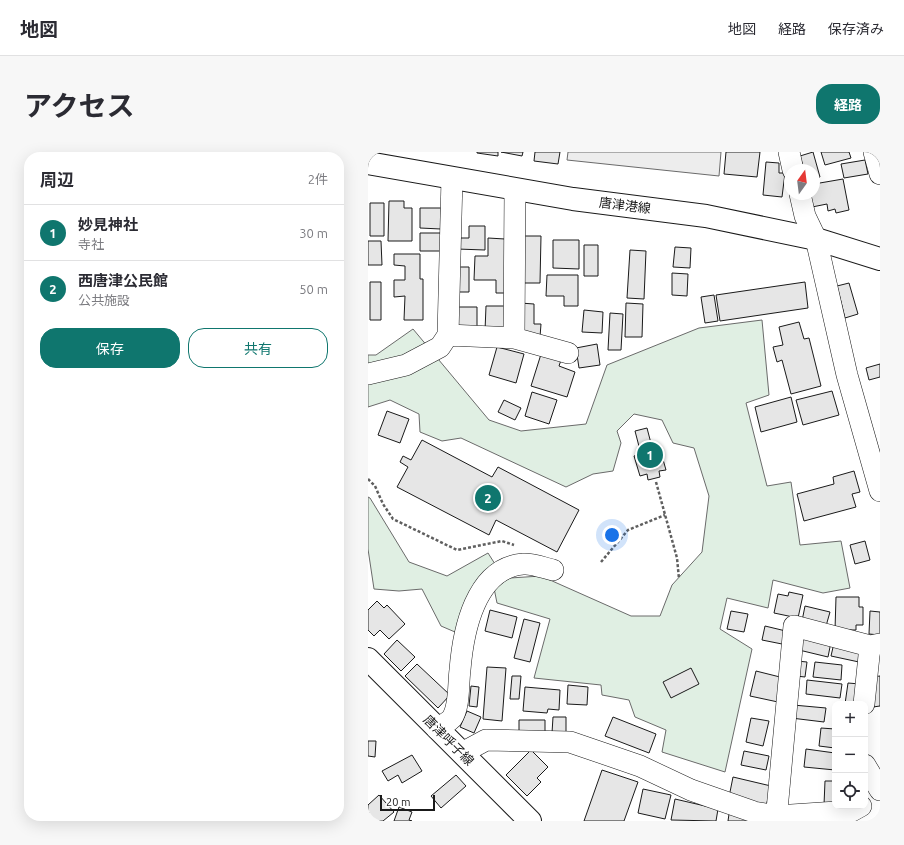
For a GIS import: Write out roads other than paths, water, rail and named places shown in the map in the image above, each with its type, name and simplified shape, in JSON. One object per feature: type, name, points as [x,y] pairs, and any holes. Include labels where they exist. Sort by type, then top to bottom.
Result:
[{"type":"main road","name":"唐津港線","points":[[368,163],[573,199],[706,216],[816,239],[880,259]]},
{"type":"main road","name":"唐津呼子線","points":[[368,659],[530,821]]},
{"type":"street","points":[[789,152],[792,164]]},
{"type":"street","points":[[874,152],[880,174]]},
{"type":"street","points":[[368,374],[406,365],[440,347],[448,335],[452,178]]},
{"type":"street","points":[[514,338],[515,189]]},
{"type":"street","points":[[801,200],[805,216],[816,239],[847,375],[880,491]]},
{"type":"street","points":[[448,335],[514,338],[568,353]]},
{"type":"street","points":[[437,729],[452,718],[457,705],[461,659],[469,616],[482,589],[505,568],[524,564],[553,570]]},
{"type":"street","points":[[776,819],[794,626],[875,645],[865,701]]},
{"type":"street","points":[[462,753],[486,740],[570,742],[640,766],[691,790],[776,819],[852,811],[856,809]]},
{"type":"street","points":[[868,770],[880,790]]},
{"type":"street","points":[[868,802],[880,795]]},
{"type":"place","name":"妙見神社","points":[[650,455]]},
{"type":"place","name":"西唐津公民館","points":[[488,498]]}]
